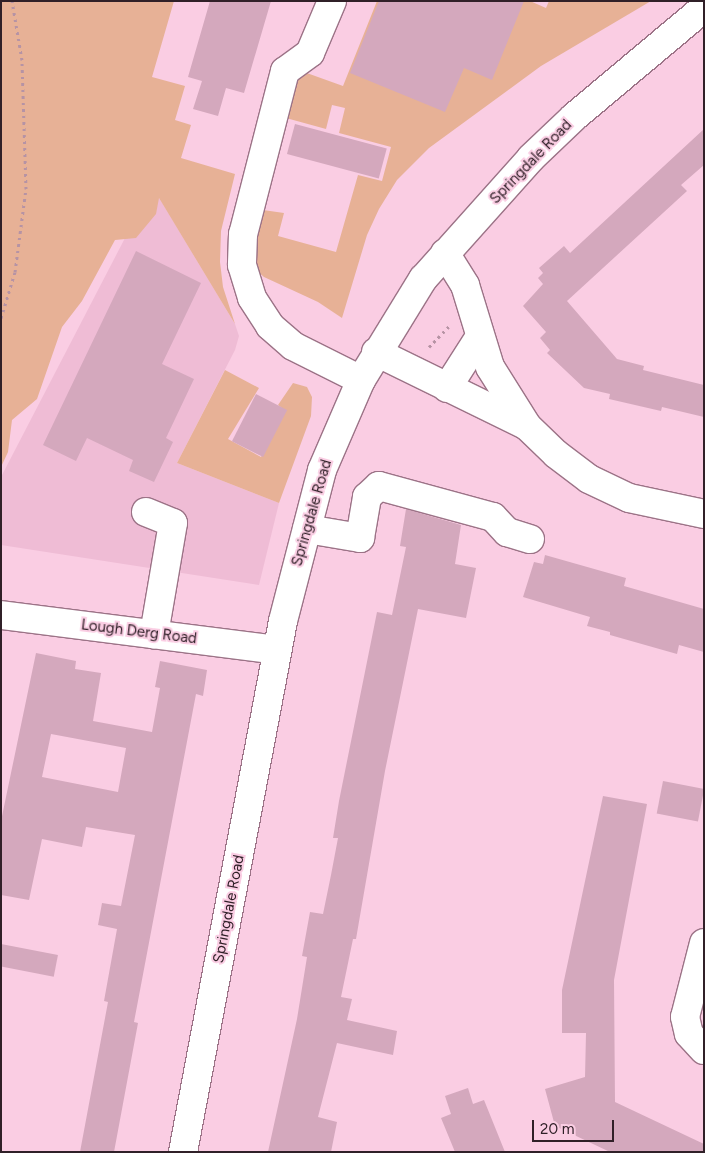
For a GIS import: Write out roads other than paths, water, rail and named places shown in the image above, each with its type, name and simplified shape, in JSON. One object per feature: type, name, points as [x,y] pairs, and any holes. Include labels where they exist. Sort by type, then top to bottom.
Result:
[{"type":"street","points":[[332,1],[310,54],[285,71],[244,234],[242,265],[252,298],[270,326],[293,346],[361,380]]},
{"type":"street","name":"Springdale Road","points":[[183,1152],[277,650],[322,470],[361,380],[376,352],[423,278],[531,158],[574,117],[704,8]]},
{"type":"street","points":[[445,253],[470,301],[479,338],[490,367],[527,426],[556,454],[590,479],[629,498],[704,514]]},
{"type":"street","points":[[447,388],[479,338]]},
{"type":"street","points":[[376,352],[527,426]]},
{"type":"street","points":[[307,529],[360,538],[367,497],[379,486],[492,517],[507,532],[530,539]]},
{"type":"street","points":[[146,512],[173,523],[154,634]]},
{"type":"street","name":"Lough Derg Road","points":[[1,614],[277,650]]},
{"type":"street","points":[[704,943],[685,1017],[689,1034],[704,1050]]}]
